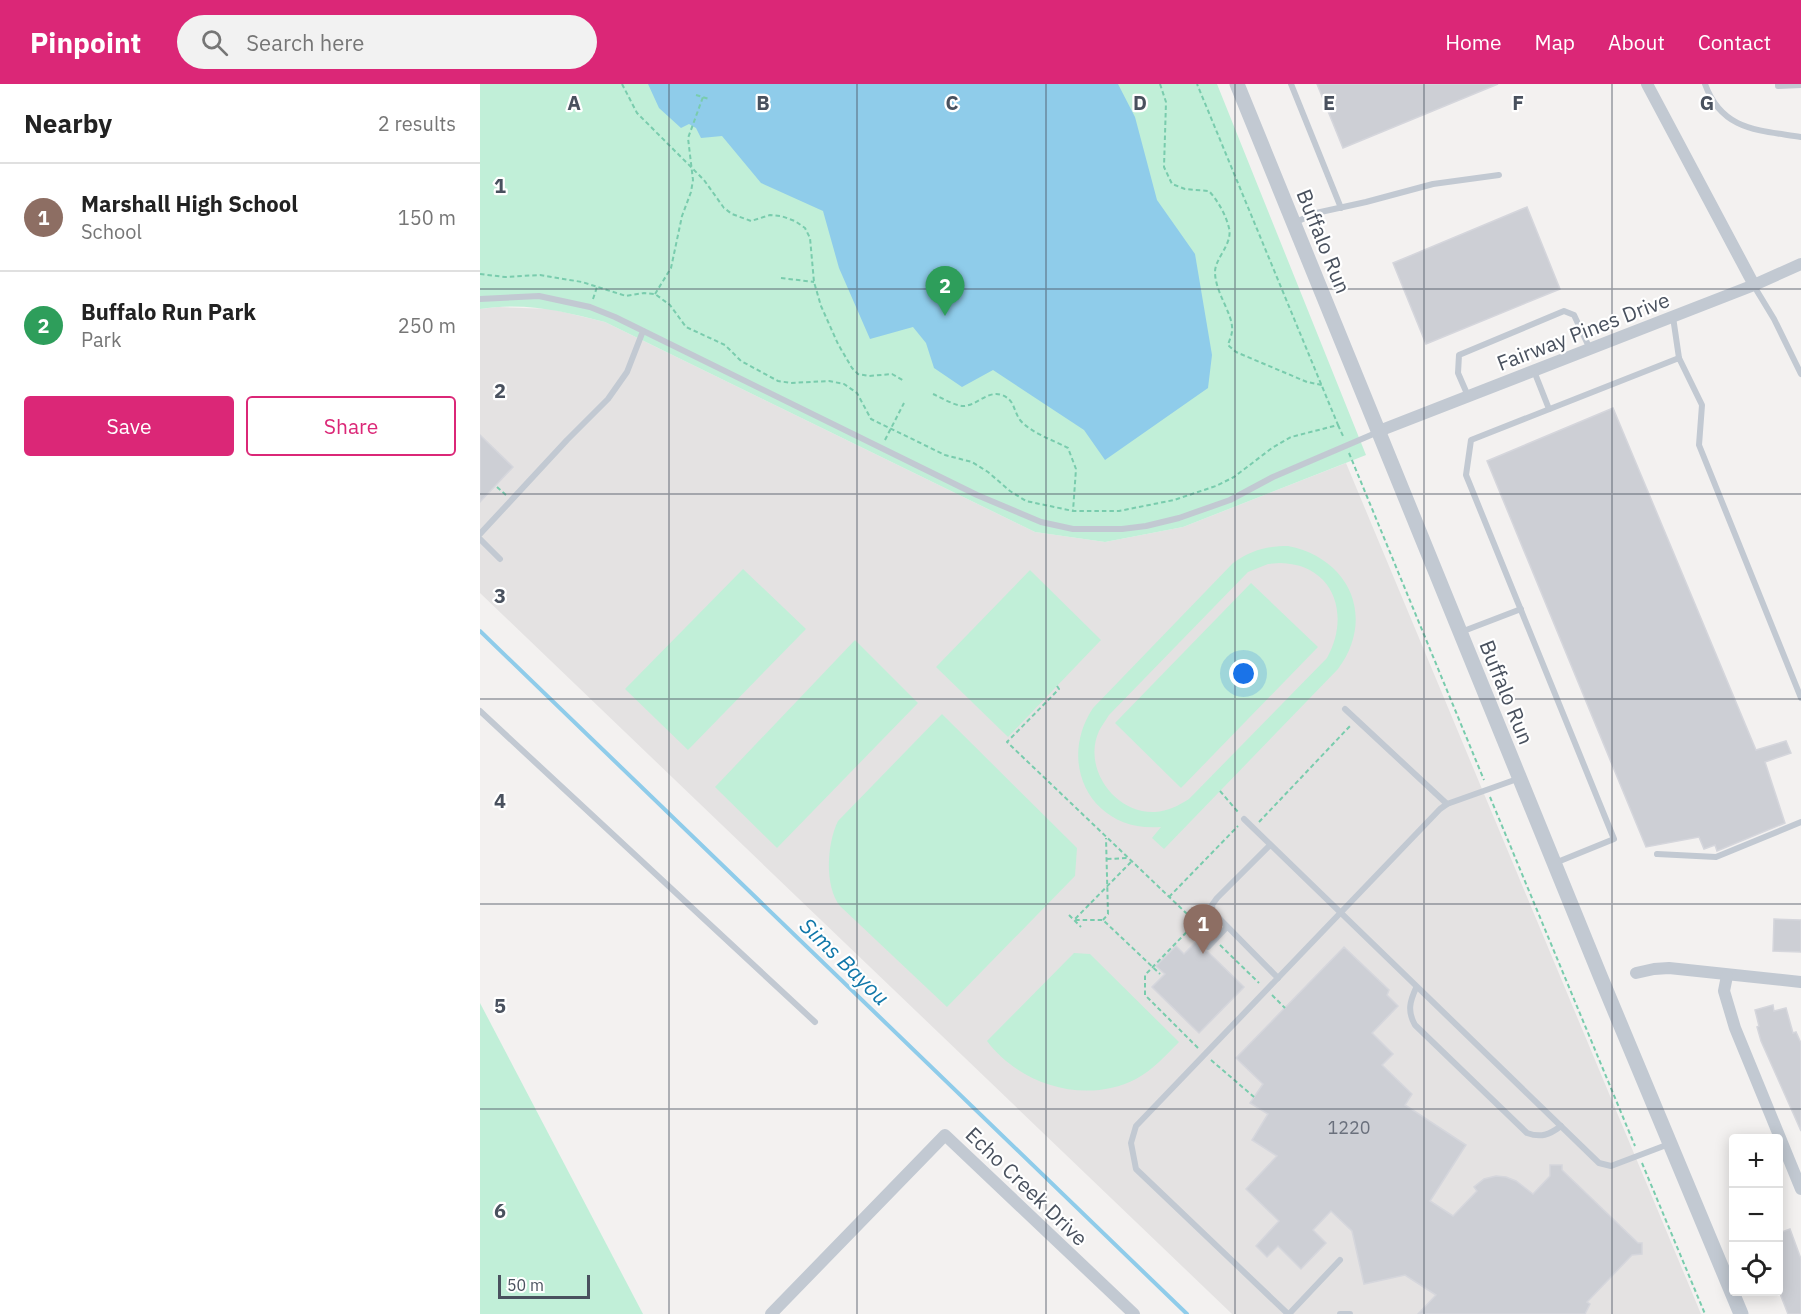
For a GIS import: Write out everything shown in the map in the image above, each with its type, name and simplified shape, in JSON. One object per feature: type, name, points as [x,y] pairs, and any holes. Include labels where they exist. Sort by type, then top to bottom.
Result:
[{"type":"street","name":"Buffalo Run","points":[[1237,84],[1554,864],[1741,1314]]},
{"type":"street","points":[[1647,84],[1754,285]]},
{"type":"street","name":"Fairway Pines Drive","points":[[1379,431],[1754,285],[1801,264]]},
{"type":"street","points":[[1636,973],[1669,968],[1727,976],[1801,982]]},
{"type":"street","points":[[1727,976],[1724,991],[1735,1028],[1801,1189]]},
{"type":"street","name":"Echo Creek Drive","points":[[771,1314],[945,1135],[1134,1314]]},
{"type":"lane","points":[[1290,84],[1341,208]]},
{"type":"lane","points":[[1705,84],[1713,102],[1729,119],[1755,129],[1801,137]]},
{"type":"lane","points":[[1778,84],[1778,86],[1801,84]]},
{"type":"lane","points":[[1294,223],[1316,213],[1433,184],[1499,175]]},
{"type":"lane","points":[[1754,285],[1774,319],[1801,374]]},
{"type":"lane","points":[[480,299],[539,296],[590,307],[977,495],[1041,522],[1073,529],[1122,529],[1179,518],[1230,501],[1273,477],[1379,431]]},
{"type":"lane","points":[[1468,396],[1458,373],[1459,355],[1564,311],[1574,315],[1590,349]]},
{"type":"lane","points":[[1673,316],[1679,358],[1701,405],[1699,445],[1801,698]]},
{"type":"lane","points":[[480,534],[608,399],[627,372],[643,331]]},
{"type":"lane","points":[[1554,864],[1614,839],[1466,475],[1471,440],[1679,358]]},
{"type":"lane","points":[[1534,371],[1549,409]]},
{"type":"lane","points":[[480,539],[500,559]]},
{"type":"lane","points":[[1461,633],[1521,609]]},
{"type":"lane","points":[[1346,709],[1446,804]]},
{"type":"lane","points":[[480,711],[815,1022]]},
{"type":"lane","points":[[1340,1260],[1288,1314],[1136,1169],[1131,1143],[1136,1126],[1446,804],[1520,778]]},
{"type":"lane","points":[[1244,819],[1599,1163],[1611,1166],[1670,1143]]},
{"type":"lane","points":[[1657,854],[1716,857],[1801,822]]},
{"type":"lane","points":[[1270,845],[1212,905],[1213,912],[1278,978]]},
{"type":"lane","points":[[1208,947],[1227,927]]},
{"type":"lane","points":[[1416,987],[1410,1001],[1411,1018],[1415,1025],[1527,1133],[1536,1136],[1551,1134],[1561,1126]]},
{"type":"lane","points":[[1340,1314],[1350,1314]]},
{"type":"path","points":[[622,84],[637,113],[704,180],[724,208],[732,214],[751,221],[770,215],[781,216],[805,228],[810,238],[814,282],[821,306],[837,344],[852,368],[858,374],[869,376],[892,374],[904,381]]},
{"type":"path","points":[[1160,84],[1166,102],[1164,167],[1172,184],[1185,189],[1209,191],[1218,202],[1230,230],[1215,271],[1220,296],[1233,330],[1228,345],[1236,352],[1307,382],[1322,385]]},
{"type":"path","points":[[1197,84],[1705,1314]]},
{"type":"path","points":[[696,95],[709,99]]},
{"type":"path","points":[[655,294],[671,268],[682,216],[691,192],[688,138],[703,98]]},
{"type":"path","points":[[480,274],[505,277],[540,275],[582,282],[626,296],[655,294],[670,305],[686,327],[725,345],[741,361],[778,381],[791,383],[829,381],[844,384],[857,393],[871,419],[945,455],[972,462],[1026,501],[1073,511],[1119,511],[1185,497],[1234,477],[1272,448],[1291,437],[1338,425]]},
{"type":"path","points":[[781,278],[814,282]]},
{"type":"path","points":[[590,307],[597,287]]},
{"type":"path","points":[[933,394],[954,404],[966,406],[996,394],[1013,401],[1020,419],[1029,428],[1068,448],[1076,469],[1073,511]]},
{"type":"path","points":[[881,448],[904,403]]},
{"type":"path","points":[[1057,686],[1059,689],[1007,742],[1285,1008]]},
{"type":"path","points":[[1253,829],[1356,719]]},
{"type":"path","points":[[1169,897],[1244,819],[1220,791]]},
{"type":"path","points":[[1103,920],[1108,914],[1106,837]]},
{"type":"path","points":[[1107,859],[1130,860]]},
{"type":"path","points":[[1074,920],[1130,860]]},
{"type":"path","points":[[1213,912],[1206,912],[1145,975],[1144,995],[1205,1055],[1254,1097]]},
{"type":"path","points":[[1069,915],[1082,927]]},
{"type":"path","points":[[1074,920],[1103,920],[1161,974]]},
{"type":"shaded area","points":[[498,307],[551,309],[605,322],[1035,532],[1105,542],[1183,527],[1346,463],[1701,1314],[1232,1314],[480,593],[480,309]]},
{"type":"green space","points":[[480,84],[1217,84],[1366,455],[1183,527],[1105,542],[1035,532],[605,322],[558,311],[528,307],[480,309]]},
{"type":"green space","points":[[1288,546],[1310,553],[1327,563],[1341,577],[1350,593],[1355,611],[1355,630],[1349,650],[1338,669],[1164,849],[1152,838],[1161,827],[1137,826],[1116,819],[1099,807],[1087,791],[1080,772],[1078,751],[1082,729],[1093,708],[1233,563],[1253,552]],"holes":[[[1268,564],[1299,566],[1314,572],[1325,582],[1333,595],[1337,609],[1337,625],[1334,642],[1327,658],[1189,799],[1173,808],[1155,812],[1140,811],[1115,797],[1106,786],[1095,760],[1095,745],[1099,731],[1109,715],[1248,572]]]},
{"type":"green space","points":[[743,569],[806,629],[688,750],[625,689]]},
{"type":"green space","points":[[1030,570],[1101,640],[1008,737],[936,667]]},
{"type":"green space","points":[[1251,583],[1318,647],[1181,788],[1115,723]]},
{"type":"green space","points":[[855,640],[918,703],[777,848],[715,787]]},
{"type":"green space","points":[[942,714],[1077,848],[1075,876],[947,1007],[840,906],[835,898],[829,876],[831,841],[838,821]]},
{"type":"green space","points":[[1074,953],[1090,954],[1179,1042],[1154,1067],[1136,1079],[1116,1087],[1075,1090],[1035,1079],[1017,1069],[987,1041]]},
{"type":"green space","points":[[480,1003],[643,1314],[480,1314]]},
{"type":"water","points":[[648,84],[1118,84],[1135,117],[1157,200],[1195,254],[1212,355],[1208,388],[1105,460],[1084,430],[993,370],[962,387],[934,368],[926,343],[913,327],[870,339],[839,268],[823,211],[761,183],[722,136],[701,138],[696,128],[689,124],[681,128],[659,108]]},
{"type":"building","points":[[1317,84],[1498,84],[1343,148]]},
{"type":"building","points":[[1527,207],[1560,289],[1426,344],[1393,263]]},
{"type":"building","points":[[1613,408],[1756,750],[1786,741],[1791,753],[1765,762],[1785,823],[1717,851],[1715,845],[1704,849],[1699,837],[1646,847],[1487,461]]},
{"type":"building","points":[[480,435],[513,467],[480,502]]},
{"type":"building","points":[[1774,919],[1801,920],[1801,952],[1773,951]]},
{"type":"building","points":[[1197,941],[1244,987],[1199,1033],[1152,987],[1165,974],[1156,966],[1176,946],[1184,954]]},
{"type":"building","points":[[1344,947],[1389,990],[1387,995],[1398,1006],[1372,1033],[1393,1054],[1382,1065],[1412,1094],[1405,1105],[1466,1145],[1430,1201],[1453,1216],[1477,1191],[1474,1187],[1484,1179],[1496,1176],[1506,1177],[1516,1181],[1533,1194],[1550,1176],[1550,1165],[1562,1165],[1562,1170],[1638,1243],[1642,1243],[1642,1254],[1632,1255],[1587,1302],[1590,1304],[1585,1314],[1418,1314],[1436,1295],[1405,1275],[1364,1284],[1352,1231],[1331,1211],[1313,1230],[1326,1243],[1301,1269],[1278,1246],[1267,1257],[1256,1246],[1279,1221],[1246,1189],[1277,1156],[1252,1140],[1268,1114],[1250,1103],[1263,1084],[1236,1058]]},
{"type":"building","points":[[1773,1005],[1774,1011],[1786,1008],[1793,1033],[1796,1032],[1801,1043],[1801,1131],[1757,1027],[1759,1026],[1755,1010]]},
{"type":"building","points":[[1790,1229],[1801,1259],[1801,1314],[1788,1314],[1781,1296],[1783,1296],[1783,1232]]},
{"type":"waterway","name":"Sims Bayou","points":[[480,631],[1187,1314]]},
{"type":"place","name":"Buffalo Run Park","points":[[945,316]]},
{"type":"place","name":"Marshall High School","points":[[1203,954]]}]
